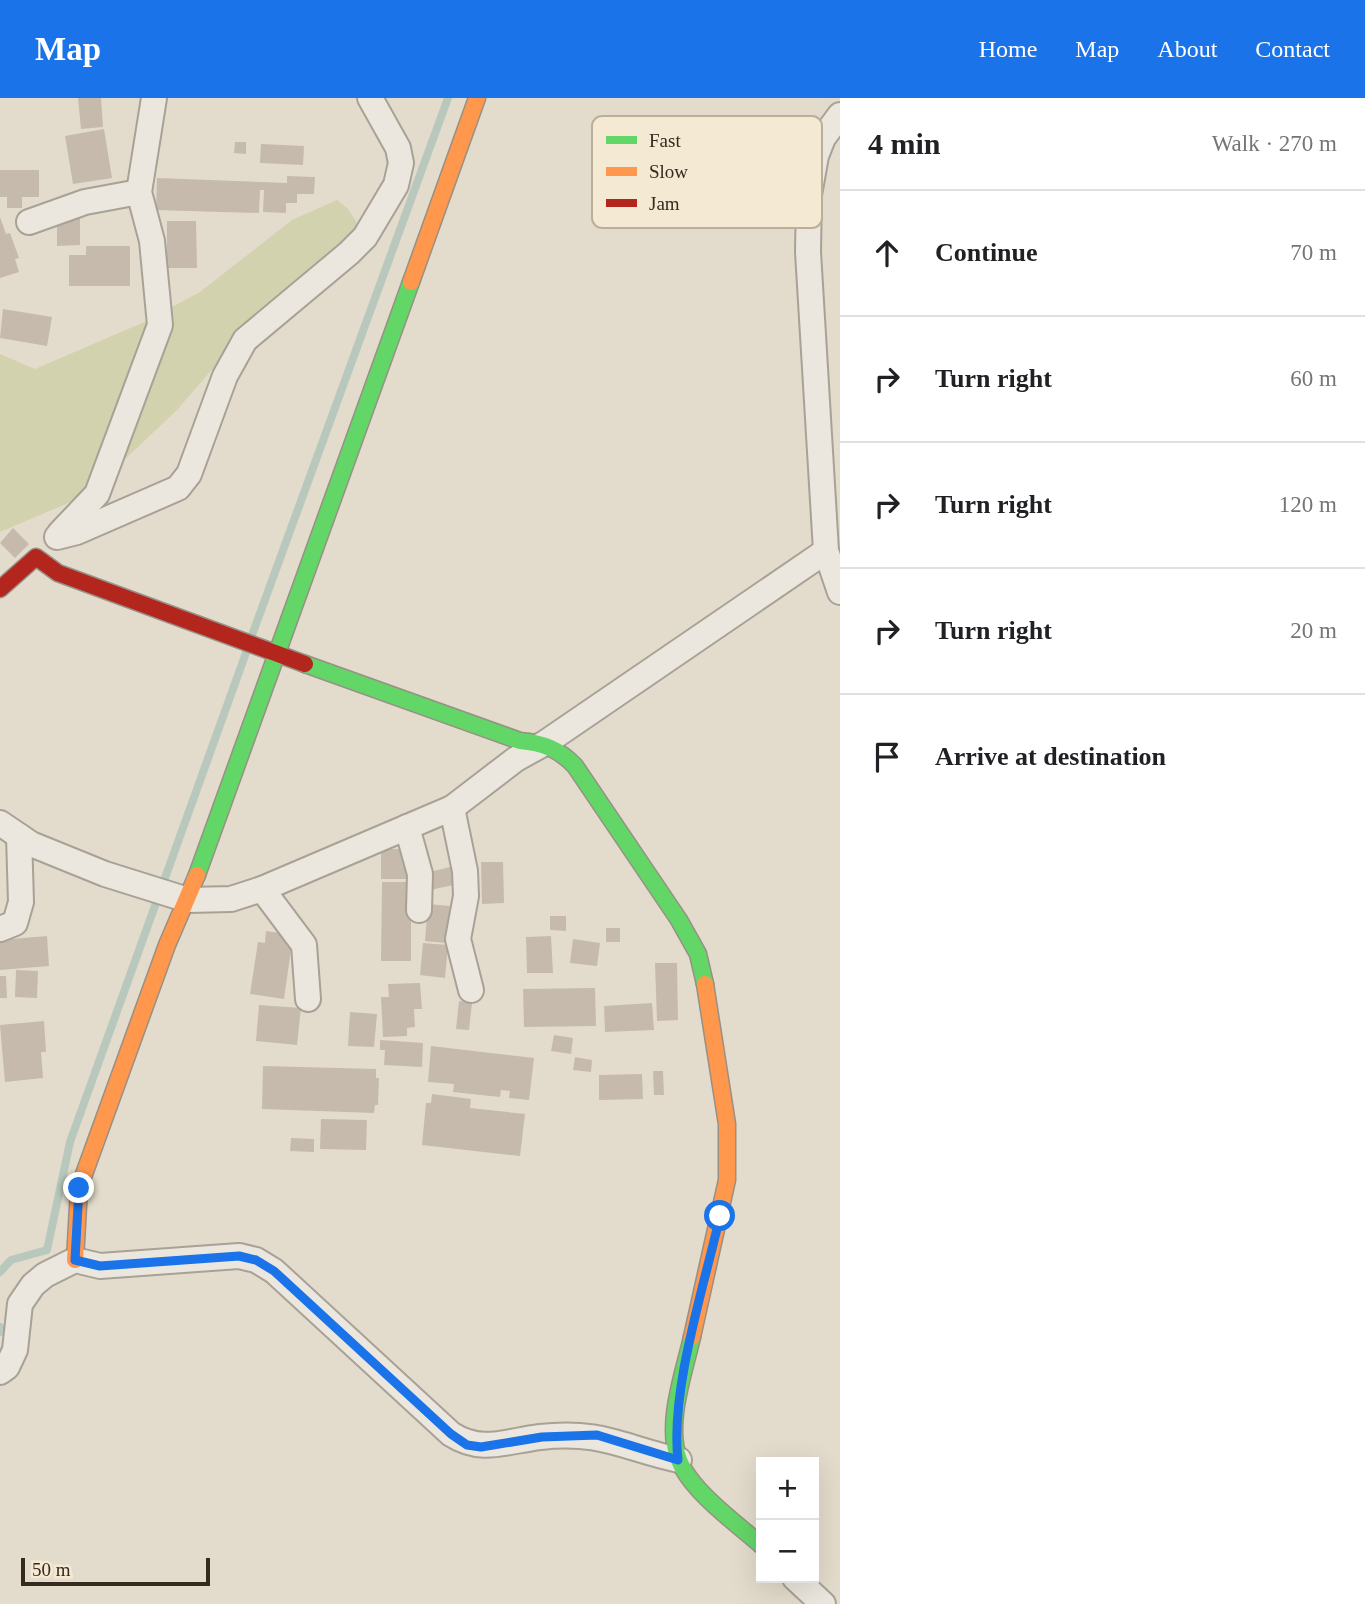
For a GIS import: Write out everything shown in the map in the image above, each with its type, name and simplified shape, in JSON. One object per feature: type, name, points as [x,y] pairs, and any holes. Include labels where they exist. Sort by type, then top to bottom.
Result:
[{"type":"street","points":[[0,589],[57,537],[97,494],[160,325],[152,241],[139,192],[154,98]]},
{"type":"street","points":[[57,537],[77,532],[178,488],[189,474],[225,376],[245,340],[365,237],[396,185],[401,163],[398,148],[370,98]]},
{"type":"street","points":[[75,1260],[79,1188],[167,946],[169,894],[277,653],[477,98]]},
{"type":"street","points":[[822,141],[840,115]]},
{"type":"street","points":[[29,222],[85,202],[139,192]]},
{"type":"street","points":[[808,228],[808,252],[832,503],[826,551],[840,592]]},
{"type":"street","points":[[9,829],[31,844],[93,869],[169,894],[231,899],[262,889],[452,808],[516,759],[545,743],[826,551]]},
{"type":"street","points":[[36,557],[58,573],[139,605],[520,741],[545,743],[561,750],[575,766],[656,883],[698,954],[706,988],[727,1124],[727,1180],[679,1396],[675,1433],[678,1460],[701,1488],[756,1540]]},
{"type":"street","points":[[452,808],[465,871],[466,896],[458,939],[471,990]]},
{"type":"street","points":[[407,827],[420,874],[419,910]]},
{"type":"street","points":[[0,929],[15,923],[21,902],[9,829]]},
{"type":"street","points":[[262,889],[304,945],[308,999]]},
{"type":"street","points":[[0,1372],[7,1367],[15,1350],[20,1304],[33,1285],[45,1275],[75,1260],[100,1266],[239,1256],[256,1260],[274,1271],[451,1434],[467,1445],[481,1447],[542,1437],[597,1435],[678,1460]]},
{"type":"street","points":[[800,1583],[823,1604]]},
{"type":"green space","points":[[337,200],[348,209],[359,226],[252,323],[177,410],[87,495],[0,532],[0,354],[35,369],[142,323],[200,292],[292,220]]},
{"type":"building","points":[[78,98],[101,98],[103,127],[81,129]]},
{"type":"building","points":[[104,129],[112,178],[73,184],[65,136]]},
{"type":"building","points":[[235,142],[246,142],[246,154],[234,153]]},
{"type":"building","points":[[261,144],[304,146],[303,165],[260,163]]},
{"type":"building","points":[[0,170],[39,170],[39,197],[22,197],[22,208],[7,208],[7,197],[0,197]]},
{"type":"building","points":[[287,176],[315,177],[314,194],[297,194],[297,203],[286,203],[286,213],[263,212],[264,190],[260,190],[259,213],[156,210],[157,178],[287,183]]},
{"type":"building","points":[[0,217],[6,234],[10,233],[19,258],[15,259],[19,272],[0,278]]},
{"type":"building","points":[[57,218],[80,218],[80,245],[57,246]]},
{"type":"building","points":[[167,221],[196,221],[197,268],[167,268]]},
{"type":"building","points":[[86,246],[130,246],[130,286],[69,286],[69,255],[86,255]]},
{"type":"building","points":[[3,309],[52,317],[47,346],[0,338]]},
{"type":"building","points":[[13,528],[29,544],[15,558],[0,543]]},
{"type":"building","points":[[381,849],[407,849],[407,879],[381,879]]},
{"type":"building","points":[[481,862],[503,862],[504,903],[482,904]]},
{"type":"building","points":[[454,866],[458,884],[430,890],[426,873]]},
{"type":"building","points":[[382,882],[411,882],[411,961],[381,961]]},
{"type":"building","points":[[428,904],[450,906],[446,943],[425,941]]},
{"type":"building","points":[[550,916],[566,916],[566,931],[550,930]]},
{"type":"building","points":[[606,928],[620,928],[620,942],[606,942]]},
{"type":"building","points":[[266,931],[293,935],[284,999],[250,994],[258,942],[265,943]]},
{"type":"building","points":[[47,936],[49,966],[0,970],[0,940]]},
{"type":"building","points":[[551,936],[553,973],[527,973],[526,937]]},
{"type":"building","points":[[573,939],[600,943],[597,966],[570,963]]},
{"type":"building","points":[[423,943],[448,945],[445,978],[420,975]]},
{"type":"building","points":[[655,963],[677,963],[678,1020],[657,1021]]},
{"type":"building","points":[[16,970],[38,971],[37,998],[15,997]]},
{"type":"building","points":[[0,976],[6,976],[7,998],[0,998]]},
{"type":"building","points":[[420,983],[422,1009],[414,1009],[415,1027],[407,1028],[407,1036],[383,1037],[381,997],[389,997],[388,984]]},
{"type":"building","points":[[595,988],[596,1026],[524,1027],[523,989]]},
{"type":"building","points":[[459,1001],[472,1003],[469,1030],[456,1029]]},
{"type":"building","points":[[652,1003],[654,1030],[605,1032],[604,1006]]},
{"type":"building","points":[[259,1005],[301,1008],[297,1045],[256,1041]]},
{"type":"building","points":[[350,1012],[377,1014],[374,1047],[348,1046]]},
{"type":"building","points":[[44,1021],[46,1052],[41,1052],[43,1078],[5,1082],[0,1025]]},
{"type":"building","points":[[554,1035],[573,1038],[571,1054],[551,1051]]},
{"type":"building","points":[[380,1040],[423,1043],[422,1067],[384,1065],[385,1050],[380,1050]]},
{"type":"building","points":[[431,1046],[534,1058],[529,1100],[509,1098],[510,1091],[501,1090],[500,1097],[453,1092],[454,1084],[428,1082]]},
{"type":"building","points":[[575,1057],[592,1060],[591,1072],[573,1070]]},
{"type":"building","points":[[263,1066],[376,1069],[376,1078],[379,1078],[378,1105],[375,1105],[374,1113],[262,1109]]},
{"type":"building","points":[[653,1071],[663,1071],[664,1095],[654,1095]]},
{"type":"building","points":[[642,1074],[643,1099],[599,1100],[599,1075]]},
{"type":"building","points":[[432,1094],[471,1099],[470,1108],[525,1114],[520,1156],[422,1145],[426,1103],[431,1103]]},
{"type":"building","points":[[321,1119],[367,1120],[366,1150],[320,1149]]},
{"type":"building","points":[[291,1138],[314,1139],[314,1152],[290,1151]]},
{"type":"waterway","points":[[251,638],[448,98]]},
{"type":"waterway","points":[[0,1272],[11,1260],[47,1250],[70,1142],[247,650]]},
{"type":"waterway","points":[[0,1327],[0,1332]]},
{"type":"traffic: fast","points":[[197,875],[411,282]]},
{"type":"traffic: fast","points":[[305,664],[520,741],[543,745],[563,755],[575,766],[679,920],[698,954],[705,984]]},
{"type":"traffic: fast","points":[[692,1337],[675,1415],[675,1446],[679,1460],[704,1495],[756,1541]]},
{"type":"traffic: slow","points":[[411,282],[477,98]]},
{"type":"traffic: slow","points":[[75,1260],[79,1188],[167,945],[197,875]]},
{"type":"traffic: slow","points":[[692,1337],[727,1180],[727,1124],[705,984]]},
{"type":"traffic: jam","points":[[0,589],[36,557],[58,573],[305,664]]},
{"type":"route","points":[[79,1188],[75,1260],[100,1266],[239,1256],[256,1260],[274,1271],[451,1434],[467,1445],[481,1447],[542,1437],[597,1435],[678,1460],[675,1433],[679,1396],[720,1216]]}]
